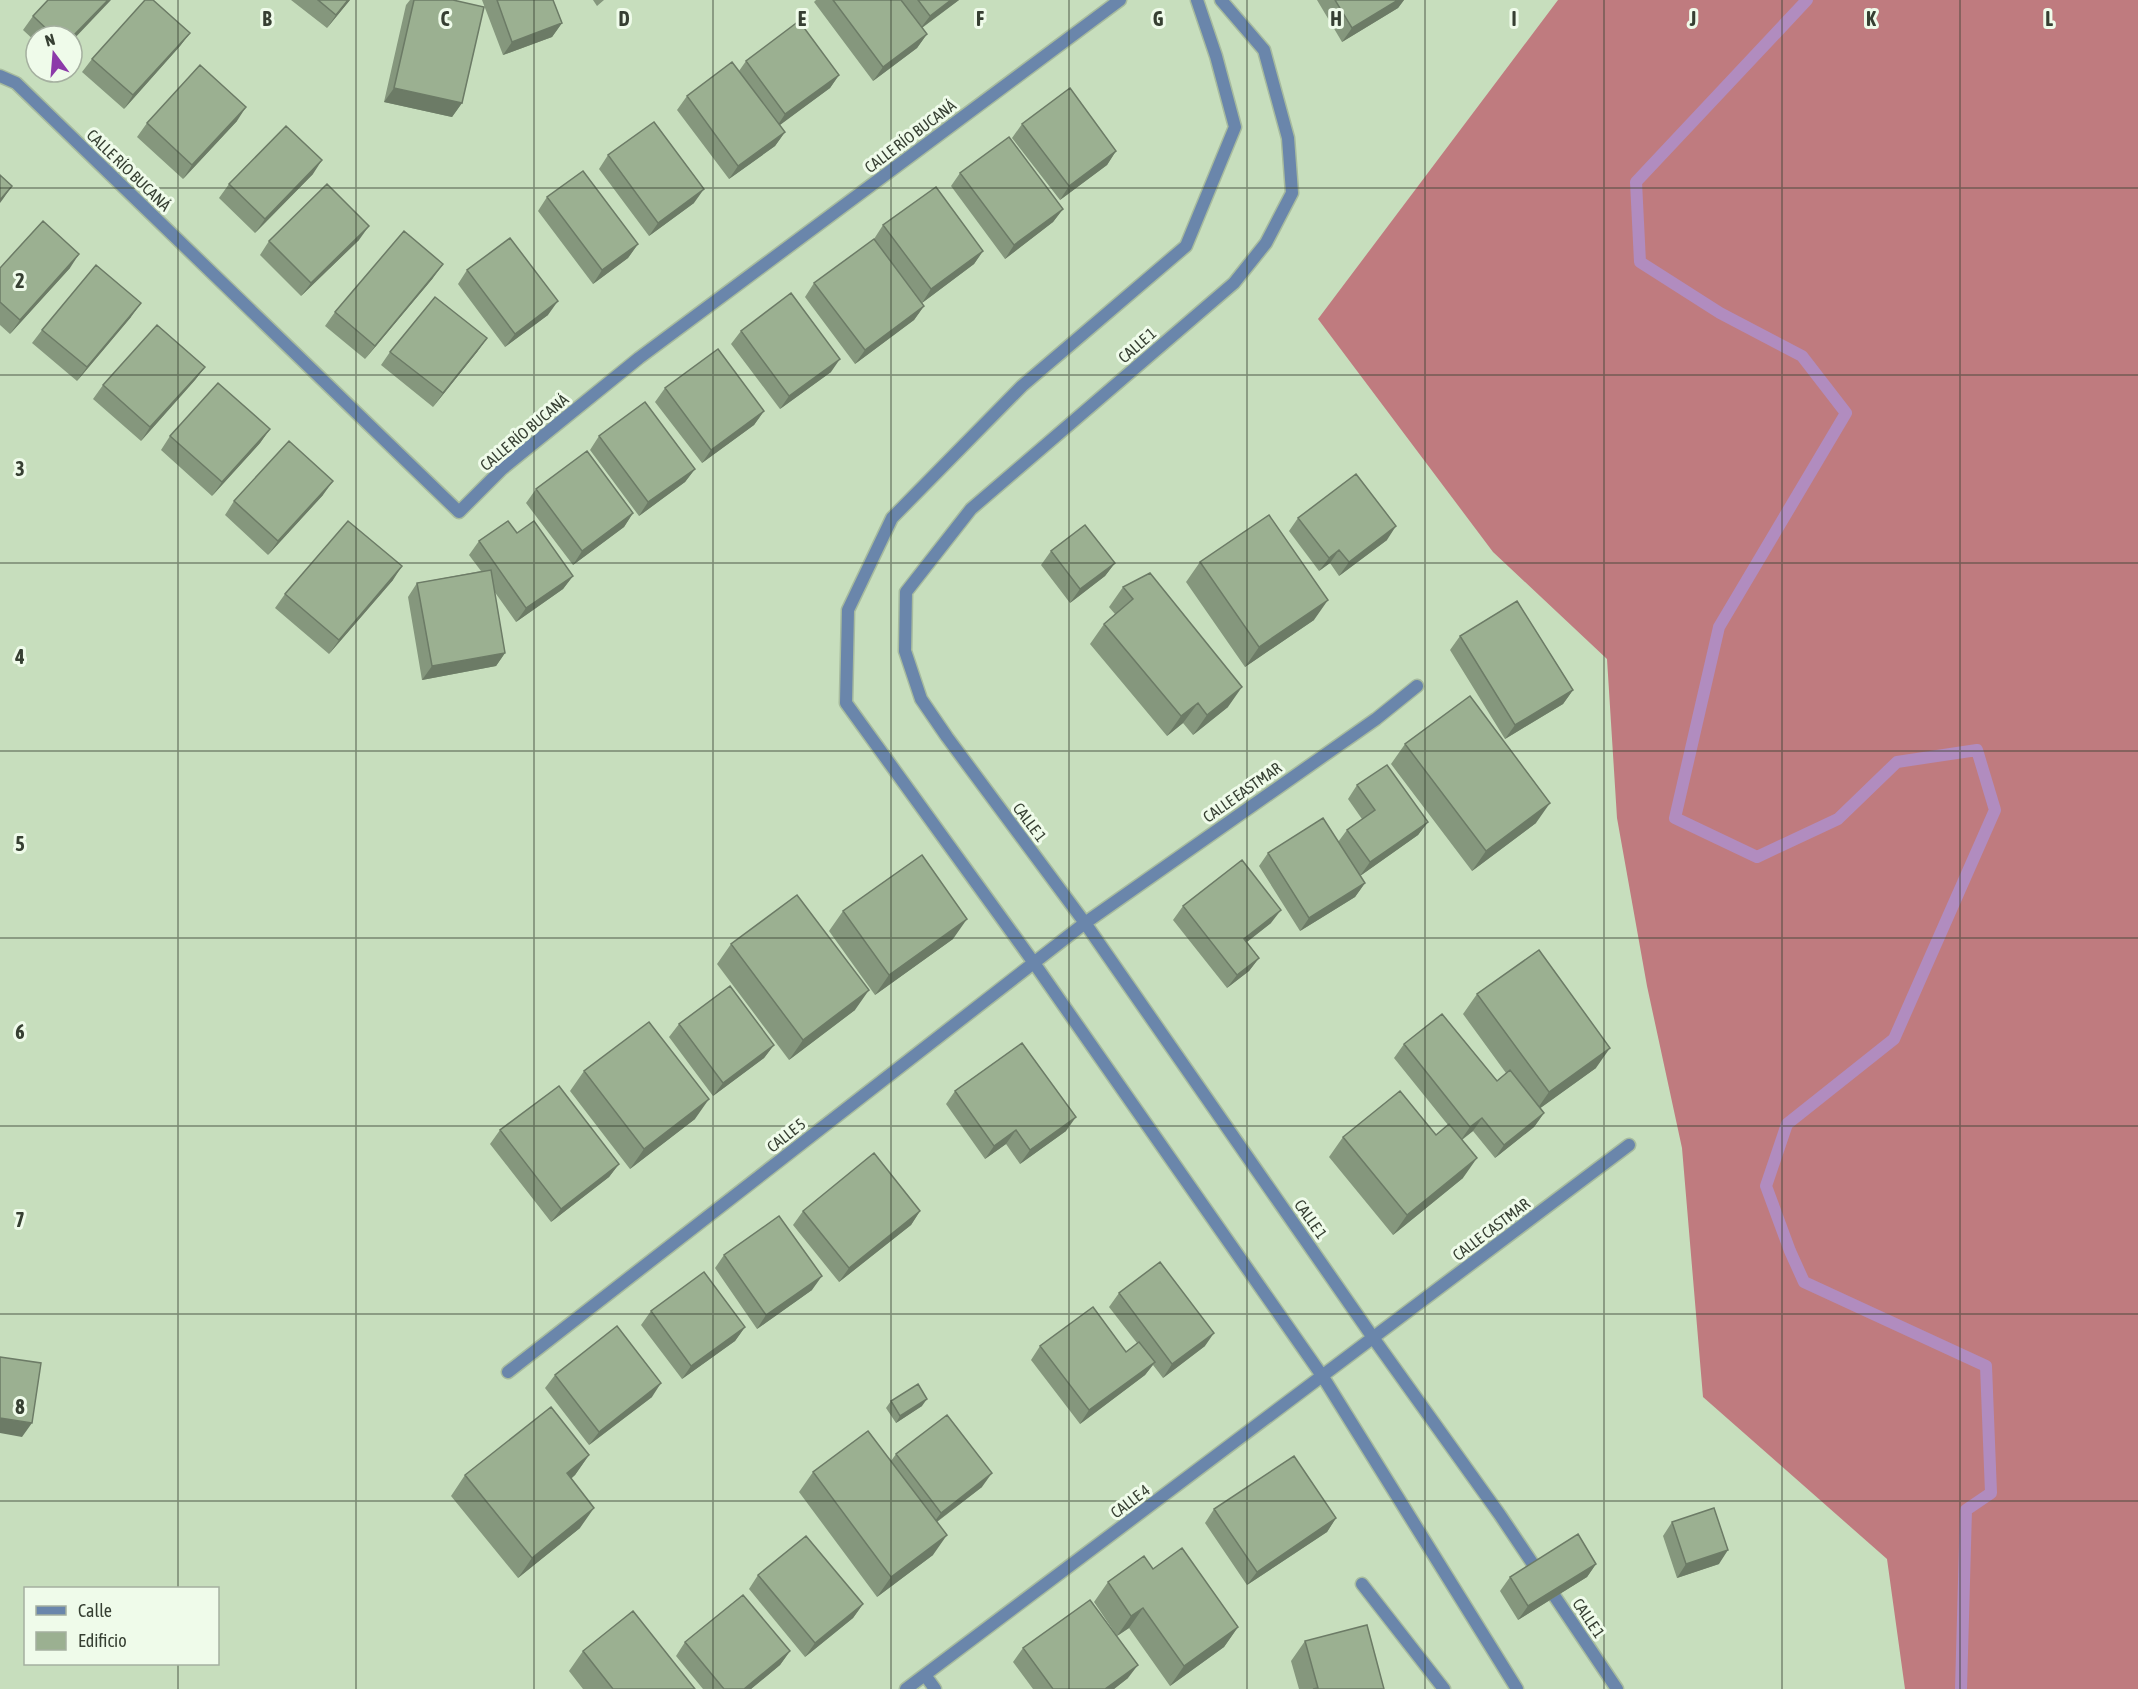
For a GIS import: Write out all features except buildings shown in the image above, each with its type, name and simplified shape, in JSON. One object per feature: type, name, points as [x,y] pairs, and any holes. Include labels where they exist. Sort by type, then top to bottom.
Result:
[{"type":"street","name":"CALLE RÍO BUCANÁ","points":[[0,76],[16,83],[459,512],[502,469],[639,358],[1120,0]]},
{"type":"street","points":[[1197,0],[1216,56],[1235,127],[1186,246],[1022,386],[892,518],[848,610],[846,703],[1034,963],[1323,1377],[1516,1689]]},
{"type":"street","name":"CALLE 1","points":[[1221,0],[1264,50],[1288,138],[1292,193],[1266,243],[1234,283],[971,509],[906,592],[905,651],[921,699],[947,737],[1085,923],[1374,1339],[1500,1515],[1617,1689]]},
{"type":"street","name":"CALLE EASTMAR","points":[[1085,923],[1376,718],[1417,686]]},
{"type":"street","name":"CALLE 5","points":[[508,1372],[1085,923]]},
{"type":"street","name":"CALLE CASTMAR","points":[[1374,1339],[1629,1145]]},
{"type":"street","name":"CALLE 4","points":[[906,1689],[1374,1339]]},
{"type":"street","points":[[1362,1584],[1444,1689]]},
{"type":"street","points":[[925,1675],[935,1689]]},
{"type":"shaded area","points":[[1558,0],[2138,0],[2138,1689],[1905,1689],[1887,1559],[1703,1397],[1682,1148],[1647,986],[1617,818],[1607,659],[1493,552],[1318,319]]},
{"type":"waterway","points":[[1807,0],[1636,182],[1640,262],[1720,313],[1802,356],[1846,413],[1719,627],[1675,818],[1757,857],[1838,819],[1897,762],[1977,750],[1995,810],[1894,1039],[1787,1124],[1766,1186],[1804,1282],[1986,1366],[1991,1493],[1966,1510],[1961,1689]]}]
